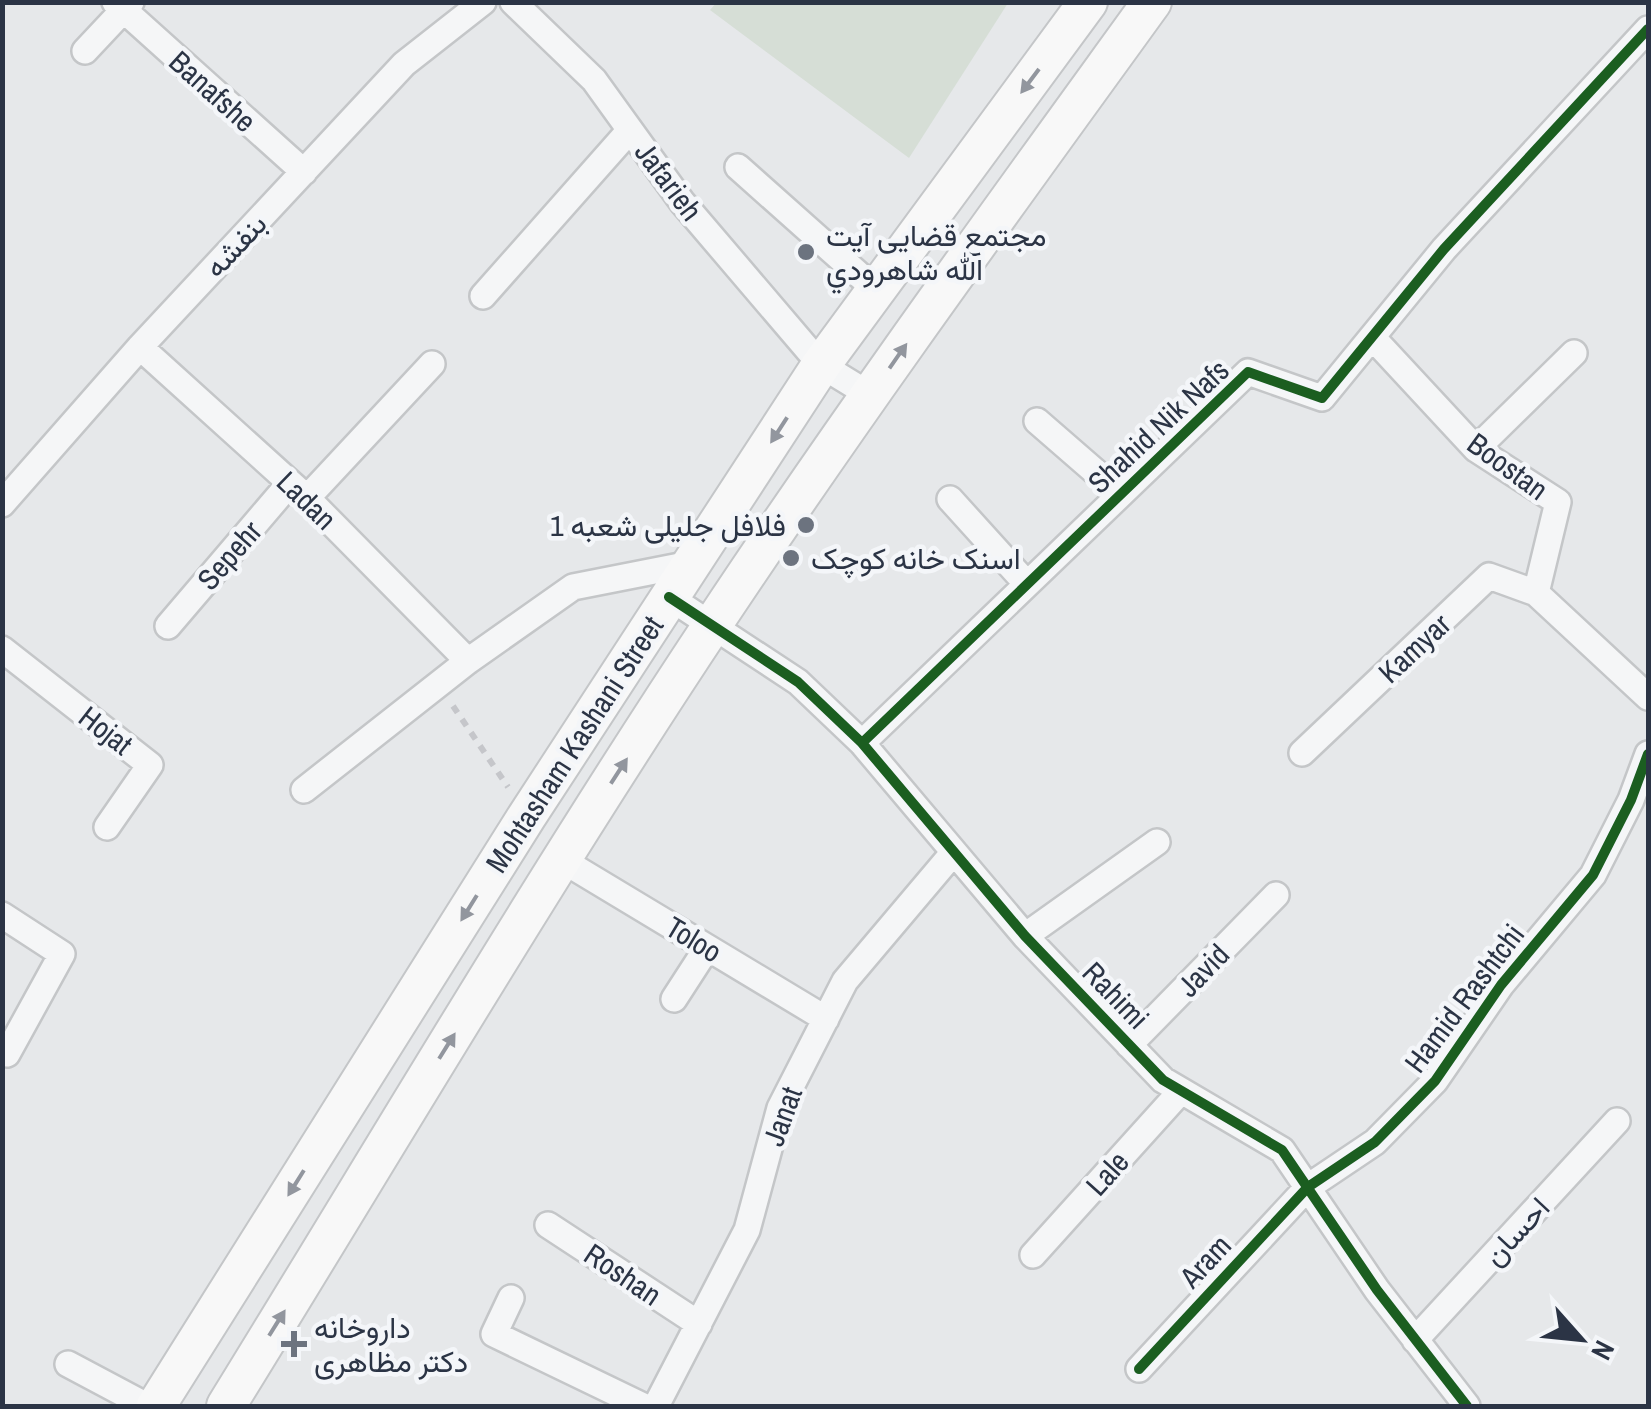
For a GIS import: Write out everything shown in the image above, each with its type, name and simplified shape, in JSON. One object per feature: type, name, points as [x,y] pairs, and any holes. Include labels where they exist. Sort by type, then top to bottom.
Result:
[{"type":"main road","name":"Mohtasham Kashani Street","points":[[156,1406],[528,816],[821,364],[1088,2]]},
{"type":"main road","name":"Mohtasham Kashani Street","points":[[226,1406],[562,860],[713,624],[870,396],[1152,2]]},
{"type":"street","name":"بنفشه","points":[[2,504],[140,347],[404,64],[483,2]]},
{"type":"street","name":"Jafarieh","points":[[513,2],[594,80],[682,202],[821,364],[870,396]]},
{"type":"street","name":"Banafshe","points":[[84,52],[123,5],[304,172]]},
{"type":"street","name":"Shahid Nik Nafs","points":[[862,743],[1248,372],[1322,398],[1444,249],[1648,29]]},
{"type":"street","points":[[483,296],[630,130]]},
{"type":"street","points":[[738,167],[875,290]]},
{"type":"street","name":"Boostan","points":[[1372,337],[1476,449],[1558,502],[1536,592]]},
{"type":"street","name":"Ladan","points":[[140,347],[299,491],[468,661]]},
{"type":"street","points":[[1476,449],[1574,353]]},
{"type":"street","name":"Sepehr","points":[[168,626],[299,491],[432,364]]},
{"type":"street","points":[[1038,420],[1121,494]]},
{"type":"street","points":[[950,498],[1027,584]]},
{"type":"street","points":[[304,790],[468,661],[574,588],[690,564]]},
{"type":"street","name":"Kamyar","points":[[1302,753],[1490,576],[1536,592]]},
{"type":"street","points":[[1536,592],[1648,698]]},
{"type":"street","name":"Rahimi","points":[[669,597],[798,682],[862,743],[1025,936],[1163,1080],[1282,1150],[1376,1290],[1468,1406]]},
{"type":"street","name":"Hojat","points":[[2,648],[150,765],[107,826]]},
{"type":"street","name":"Hamid Rashtchi","points":[[1308,1188],[1374,1142],[1435,1081],[1501,986],[1593,875],[1640,806],[1648,754]]},
{"type":"street","points":[[1025,936],[1156,842]]},
{"type":"street","name":"Janat","points":[[656,1406],[747,1230],[780,1108],[845,981],[954,852]]},
{"type":"street","name":"Toloo","points":[[562,860],[826,1019]]},
{"type":"street","name":"Javid","points":[[1129,1045],[1276,895]]},
{"type":"street","points":[[2,915],[62,954],[8,1054]]},
{"type":"street","points":[[674,998],[708,948]]},
{"type":"street","name":"Lale","points":[[1032,1255],[1181,1090]]},
{"type":"street","name":"احسان","points":[[1415,1340],[1617,1121]]},
{"type":"street","name":"Aram","points":[[1139,1369],[1308,1188]]},
{"type":"street","name":"Roshan","points":[[548,1224],[698,1324]]},
{"type":"street","points":[[511,1298],[494,1334],[644,1406]]},
{"type":"street","points":[[68,1364],[148,1406]]},
{"type":"path","points":[[438,684],[528,816]]},
{"type":"shaded area","points":[[717,2],[1008,3],[909,158],[710,10]]},
{"type":"cycle path","points":[[862,743],[1248,372],[1322,398],[1444,249],[1648,29]]},
{"type":"cycle path","points":[[669,597],[798,682],[862,743],[1025,936],[1163,1080],[1282,1150],[1377,1290],[1467,1406]]},
{"type":"cycle path","points":[[1139,1369],[1308,1187],[1375,1142],[1435,1081],[1501,985],[1593,875],[1631,800],[1648,754]]},
{"type":"place","name":"مجتمع قضایی آیت الله شاهرودي","points":[[806,252]]},
{"type":"place","name":"فلافل جلیلی شعبه 1","points":[[806,525]]},
{"type":"place","name":"اسنک خانه کوچک","points":[[791,558]]},
{"type":"place","name":"داروخانه دکتر مظاهری","points":[[294,1344]]}]
